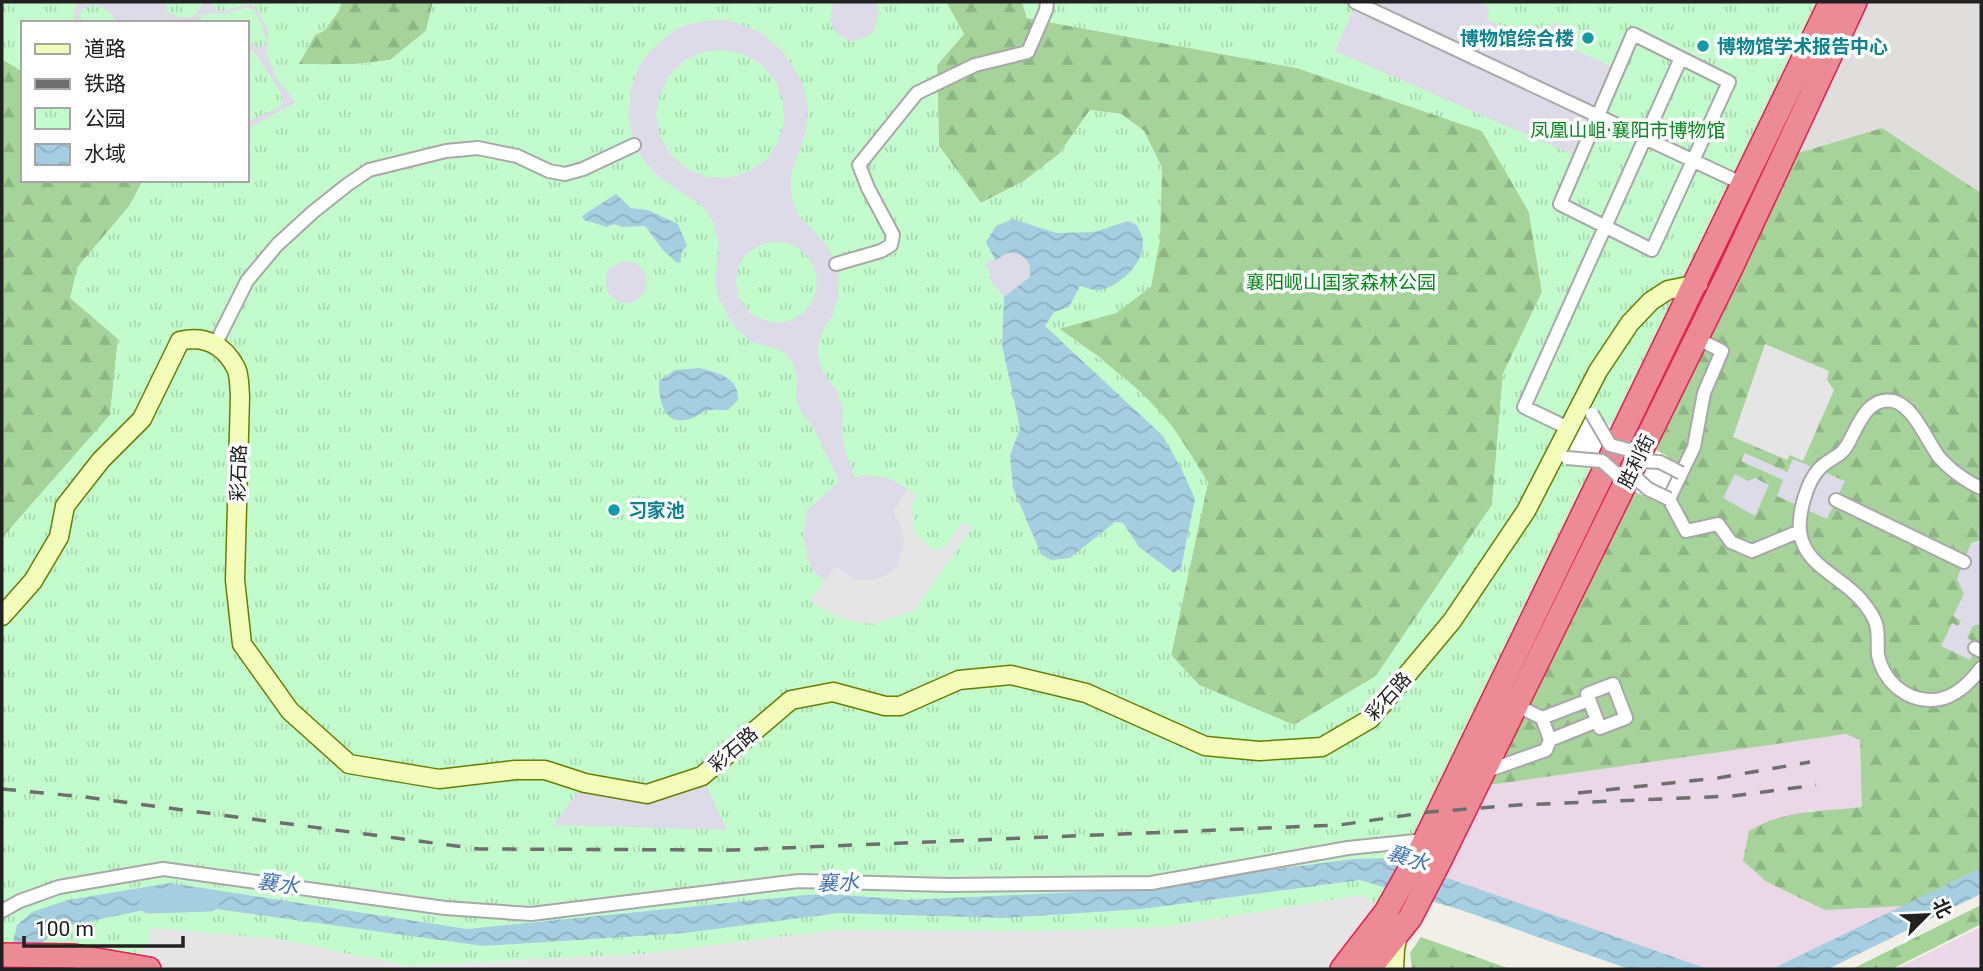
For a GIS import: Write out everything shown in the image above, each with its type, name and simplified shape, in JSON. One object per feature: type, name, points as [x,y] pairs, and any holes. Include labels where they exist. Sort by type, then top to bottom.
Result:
[{"type":"highway","name":"胜利街","points":[[1398,920],[1830,2]]},
{"type":"highway","name":"胜利街","points":[[1428,852],[1483,772],[1696,338],[1855,2]]},
{"type":"highway","points":[[1342,969],[1398,920]]},
{"type":"highway","points":[[1370,969],[1398,920]]},
{"type":"highway","points":[[2,955],[74,956],[149,969]]},
{"type":"street","points":[[836,264],[881,251],[891,245],[893,236],[868,188],[859,164],[917,93],[975,65],[1028,52],[1047,2]]},
{"type":"street","points":[[1355,2],[1743,184]]},
{"type":"street","points":[[1633,34],[1729,82],[1652,250],[1560,204],[1597,117],[1633,34]]},
{"type":"street","points":[[1569,428],[1524,407],[1681,58]]},
{"type":"street","points":[[2,616],[33,581],[59,537],[65,506],[101,460],[142,419],[180,341],[195,338],[216,343],[247,281],[278,245],[347,185],[369,170],[446,151],[478,148],[517,156],[549,171],[565,174],[583,169],[634,145]]},
{"type":"street","name":"彩石路","points":[[216,343],[237,370],[240,396],[235,580],[243,644],[290,711],[349,764],[439,779],[514,770],[544,770],[585,783],[647,794],[702,776],[791,700],[833,692],[885,706],[900,706],[959,680],[1011,675],[1086,693],[1205,746],[1259,751],[1322,747],[1370,719],[1452,621],[1526,511],[1598,371],[1630,323],[1651,300],[1668,290],[1698,284]]},
{"type":"street","points":[[1669,499],[1695,447],[1704,393],[1722,351],[1696,338]]},
{"type":"street","points":[[1981,488],[1941,459],[1919,424],[1901,404],[1879,401],[1869,408],[1843,454],[1829,460],[1817,470],[1801,507],[1800,531],[1818,565],[1862,600],[1876,623],[1879,657],[1888,679],[1903,692],[1916,700],[1937,701],[1956,693],[1972,681],[1981,668]]},
{"type":"street","points":[[1681,473],[1660,461],[1641,461],[1629,450],[1610,445],[1592,414],[1584,410],[1569,428],[1561,454],[1602,461],[1620,477],[1636,478],[1669,499],[1686,531],[1718,524],[1731,542],[1752,551],[1800,531]]},
{"type":"street","points":[[1602,461],[1610,445]]},
{"type":"street","points":[[1836,499],[1964,562]]},
{"type":"street","points":[[1613,684],[1626,718],[1600,728],[1597,721],[1587,694],[1613,684]]},
{"type":"street","points":[[1542,718],[1589,700]]},
{"type":"street","points":[[1483,772],[1546,750],[1550,740],[1542,718],[1516,705]]},
{"type":"street","points":[[1566,709],[1575,730]]},
{"type":"street","points":[[1550,740],[1597,721]]},
{"type":"street","points":[[2,911],[20,901],[59,887],[163,869],[445,908],[531,914],[799,881],[949,886],[1151,883],[1348,848],[1428,852]]},
{"type":"street","points":[[1394,969],[1398,920]]},
{"type":"shaded area","points":[[78,2],[166,2],[167,11],[177,17],[188,18],[194,16],[204,2],[211,2],[215,9],[220,11],[251,4],[257,9],[268,30],[267,56],[278,80],[296,102],[248,128],[248,122],[283,103],[280,92],[258,57],[253,51],[248,50],[248,42],[258,47],[264,46],[267,41],[259,19],[253,10],[247,7],[225,14],[203,14],[199,21],[116,21],[108,11],[92,5],[83,9],[80,14],[82,21],[75,21],[74,10]]},
{"type":"shaded area","points":[[833,2],[877,2],[879,11],[874,32],[859,40],[849,41],[835,32],[830,20]]},
{"type":"shaded area","points":[[1357,2],[1477,2],[1490,8],[1486,19],[1543,45],[1554,22],[1572,31],[1566,46],[1618,69],[1580,158],[1335,51]]},
{"type":"shaded area","points":[[1844,2],[1981,2],[1981,193],[1882,128],[1765,163]]},
{"type":"shaded area","points":[[729,20],[762,33],[785,54],[802,81],[808,105],[806,132],[791,175],[791,194],[797,214],[828,246],[839,270],[838,298],[832,316],[821,334],[817,350],[822,370],[838,393],[843,411],[845,451],[855,478],[863,475],[886,477],[908,489],[893,511],[900,524],[904,542],[897,567],[884,576],[872,580],[856,580],[836,566],[825,581],[815,573],[808,560],[803,536],[807,510],[840,483],[812,425],[802,413],[796,399],[797,377],[793,363],[785,353],[775,348],[751,342],[733,325],[718,297],[715,280],[719,244],[714,223],[702,206],[661,179],[647,165],[634,145],[628,114],[631,90],[639,66],[652,49],[672,32],[688,24]],"holes":[[[723,50],[743,54],[761,64],[775,80],[783,100],[784,122],[778,142],[766,160],[748,172],[728,178],[706,177],[686,168],[670,154],[660,135],[656,114],[660,94],[669,76],[684,61],[702,52]],[[769,242],[795,246],[806,254],[817,278],[816,291],[803,313],[792,320],[779,323],[754,316],[738,295],[736,281],[738,268],[745,256],[756,247]]]},
{"type":"shaded area","points":[[1009,252],[1021,254],[1031,270],[1025,283],[1004,297],[988,277],[992,273],[984,265]]},
{"type":"shaded area","points":[[622,261],[636,263],[645,273],[645,293],[634,302],[620,303],[609,295],[606,288],[606,274],[610,268]]},
{"type":"shaded area","points":[[1765,344],[1829,371],[1827,380],[1834,390],[1803,461],[1790,455],[1787,460],[1733,437]]},
{"type":"shaded area","points":[[1745,453],[1787,472],[1793,459],[1845,481],[1827,519],[1777,496],[1783,480],[1741,461]]},
{"type":"shaded area","points":[[1735,474],[1748,481],[1755,478],[1769,485],[1755,516],[1723,498]]},
{"type":"shaded area","points":[[908,489],[917,496],[912,505],[914,533],[934,551],[945,547],[962,522],[973,527],[914,611],[873,624],[854,622],[834,615],[810,601],[836,566],[856,580],[900,524],[893,511]]},
{"type":"shaded area","points":[[1981,540],[1981,624],[1973,626],[1967,638],[1978,644],[1970,660],[1941,646],[1952,623],[1958,626],[1961,621],[1953,616],[1964,594],[1957,579],[1971,543]]},
{"type":"shaded area","points":[[1846,734],[1860,739],[1863,807],[1826,812],[1808,810],[1825,910],[1905,906],[1772,969],[1707,969],[1441,876],[1484,790],[1499,783]]},
{"type":"shaded area","points":[[702,776],[727,830],[553,825],[585,783],[647,794]]},
{"type":"shaded area","points":[[1362,895],[1386,912],[1342,969],[149,969],[125,964],[149,945],[150,928],[277,939],[407,966],[644,954],[837,930],[1043,931],[1166,927]]},
{"type":"shaded area","points":[[1981,927],[1981,969],[1896,969]]},
{"type":"green space","name":"习家池","points":[[2,2],[341,2],[340,9],[325,30],[315,35],[299,64],[355,64],[390,60],[426,31],[433,2],[946,2],[964,34],[937,65],[939,146],[981,203],[1024,181],[1059,154],[1090,110],[1121,114],[1144,131],[1162,168],[1160,240],[1151,287],[1116,313],[1059,329],[1116,371],[1154,406],[1177,434],[1208,482],[1171,655],[1199,685],[1294,725],[1376,676],[1492,505],[1503,374],[1542,292],[1529,212],[1482,131],[1297,68],[1027,18],[1022,2],[1844,2],[1401,921],[1362,895],[1166,927],[1043,931],[837,930],[644,954],[406,966],[277,939],[151,928],[149,945],[125,964],[2,955],[2,538],[110,415],[118,339],[70,298],[77,268],[130,205],[142,182],[248,182],[248,21],[21,21],[21,71],[2,59]]},
{"type":"green space","points":[[341,2],[433,2],[426,31],[390,60],[355,64],[298,64],[315,35],[325,30],[340,9]]},
{"type":"green space","name":"襄阳岘山国家森林公园","points":[[946,2],[1022,2],[1027,18],[1297,68],[1482,131],[1529,212],[1542,292],[1503,374],[1492,505],[1376,676],[1294,725],[1199,685],[1171,655],[1208,482],[1102,359],[1058,328],[1116,313],[1162,168],[1144,131],[1121,114],[1090,110],[1059,154],[1024,181],[981,203],[939,146],[937,65],[964,34]]},
{"type":"green space","points":[[2,59],[21,71],[21,182],[142,182],[130,205],[77,268],[118,339],[110,415],[2,538]]},
{"type":"green space","points":[[1882,128],[1981,193],[1981,868],[1905,906],[1825,910],[1767,882],[1743,861],[1749,831],[1763,824],[1790,815],[1862,807],[1860,740],[1846,734],[1475,787],[1763,199],[1765,163]]},
{"type":"green space","points":[[1981,905],[1981,924],[1892,969],[1852,969]]},
{"type":"green space","points":[[1421,937],[1510,969],[1412,969],[1410,953]]},
{"type":"water","points":[[616,194],[631,208],[648,210],[678,224],[687,246],[680,254],[681,262],[677,263],[663,250],[645,226],[623,227],[614,224],[607,227],[584,220],[582,216]]},
{"type":"water","points":[[1013,219],[1056,233],[1094,232],[1128,221],[1137,225],[1141,233],[1143,239],[1140,258],[1129,273],[1105,289],[1095,290],[1080,286],[1069,307],[1054,312],[1045,326],[1163,436],[1182,470],[1195,499],[1181,568],[1174,573],[1139,547],[1123,523],[1115,522],[1070,558],[1051,560],[1041,554],[1013,488],[1010,455],[1020,428],[1002,345],[1004,297],[1030,277],[1030,265],[1023,257],[1014,253],[1005,254],[996,261],[986,242],[996,226]]},
{"type":"water","points":[[700,368],[720,374],[731,381],[738,400],[728,410],[708,410],[686,420],[672,418],[661,402],[659,381],[675,370]]},
{"type":"water","name":"襄水","points":[[1390,858],[1708,969],[1629,969],[1461,910],[1360,880],[1142,909],[1003,918],[839,913],[685,933],[483,946],[201,907],[182,902],[58,928],[42,943],[37,969],[7,969],[17,925],[32,912],[68,900],[170,883],[467,929],[806,895],[830,894],[907,900],[1121,890],[1353,859]]},
{"type":"water","points":[[1981,868],[1981,894],[1828,969],[1772,969]]},
{"type":"pier","points":[[1583,401],[1600,421],[1667,456],[1681,473],[1669,499],[1646,497],[1573,461],[1551,462]]},
{"type":"waterway","name":"襄水","points":[[149,904],[210,902]]},
{"type":"railway","points":[[1578,793],[1718,778],[1810,762]]},
{"type":"railway","points":[[2,789],[85,797],[479,849],[734,850],[1339,825],[1429,812],[1518,805],[1733,796],[1816,785]]},
{"type":"place","name":"博物馆综合楼","points":[[1588,38]]},
{"type":"place","name":"博物馆学术报告中心","points":[[1703,46]]},
{"type":"place","name":"习家池","points":[[614,510]]},
{"type":"park label","name":"凤凰山岨·襄阳市博物馆","points":[[1628,130]]}]
